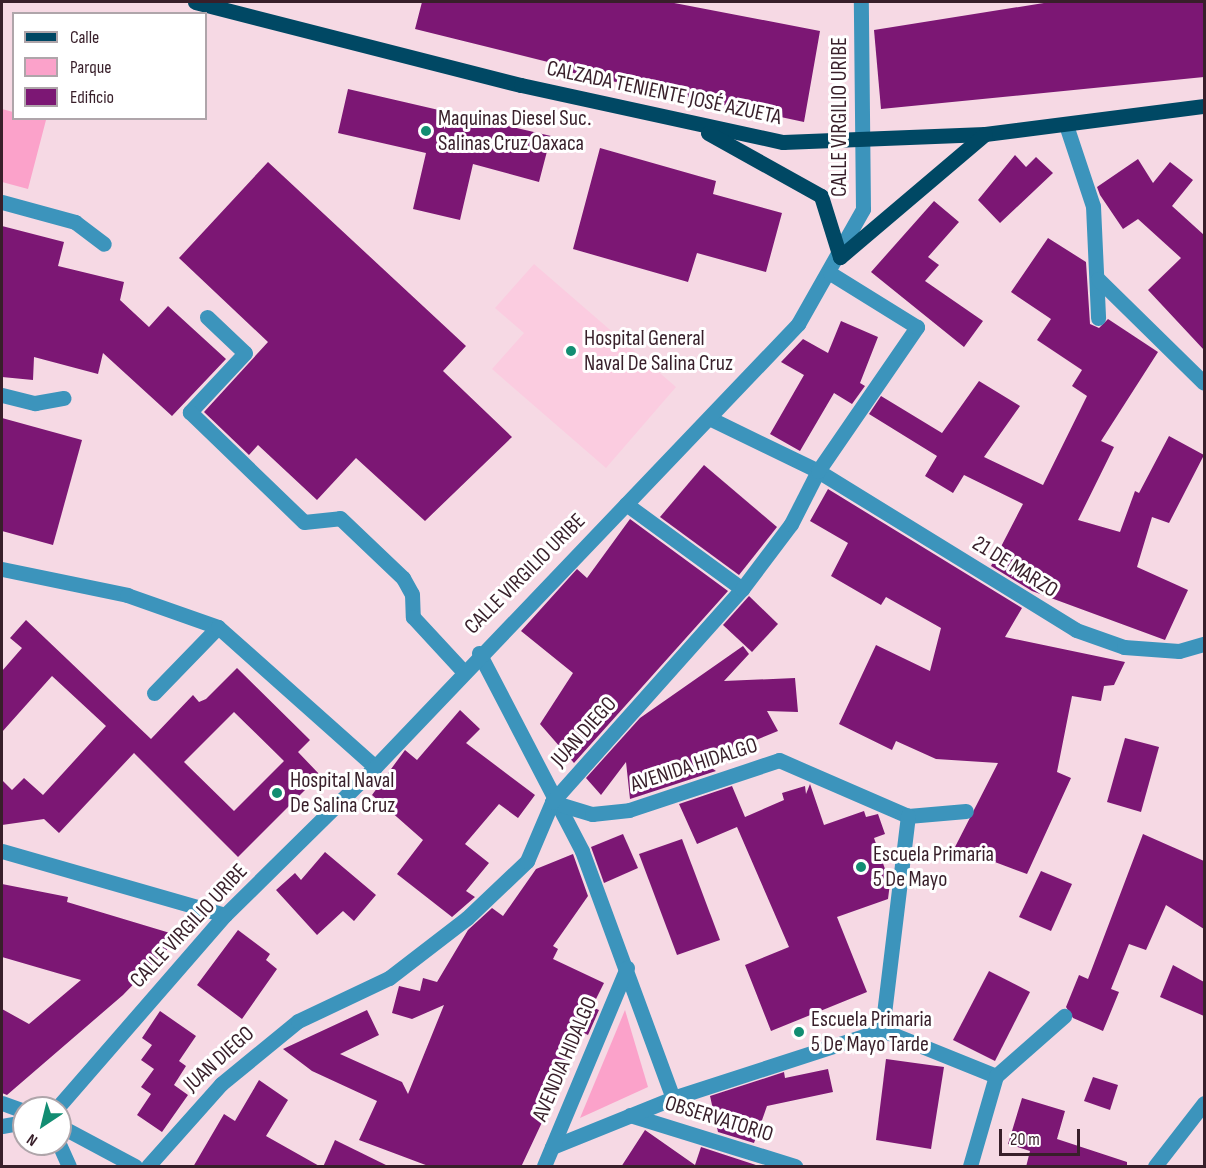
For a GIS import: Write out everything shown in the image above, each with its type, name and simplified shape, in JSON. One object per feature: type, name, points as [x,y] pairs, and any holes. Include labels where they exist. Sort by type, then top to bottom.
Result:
[{"type":"main road","name":"CALZADA TENIENTE JOSÉ AZUETA","points":[[195,2],[694,126],[783,142],[986,134],[1204,106]]},
{"type":"main road","points":[[694,126],[821,196],[840,257],[986,134]]},
{"type":"street","name":"CALLE VIRGILIO URIBE","points":[[67,1096],[225,915],[375,767],[479,652],[626,504],[798,324],[840,257],[863,209],[861,2]]},
{"type":"street","points":[[1066,125],[1093,206],[1098,318]]},
{"type":"street","points":[[2,202],[75,222],[104,243]]},
{"type":"street","name":"JUAN DIEGO","points":[[148,1167],[221,1084],[298,1021],[388,978],[467,918],[527,861],[552,802],[742,589],[791,524],[818,471],[916,327],[830,273]]},
{"type":"street","points":[[1098,279],[1204,383]]},
{"type":"street","points":[[207,317],[245,353],[190,412],[304,522],[340,518],[403,578],[412,594],[413,617],[462,670]]},
{"type":"street","points":[[2,395],[35,403],[64,398]]},
{"type":"street","name":"21 DE MARZO","points":[[709,418],[818,471],[1076,630],[1124,647],[1179,651],[1204,645]]},
{"type":"street","points":[[626,504],[742,589]]},
{"type":"street","points":[[2,569],[127,595],[218,627],[375,767]]},
{"type":"street","points":[[154,693],[218,627]]},
{"type":"street","points":[[479,652],[552,802],[582,851],[673,1098]]},
{"type":"street","name":"AVENIDA HIDALGO","points":[[552,802],[592,814],[629,810],[779,760],[908,816]]},
{"type":"street","points":[[882,1030],[908,816],[966,811]]},
{"type":"street","points":[[2,852],[225,915]]},
{"type":"street","name":"AVENDIA HIDALGO","points":[[544,1167],[627,968]]},
{"type":"street","points":[[970,1167],[996,1076],[1064,1016]]},
{"type":"street","points":[[552,1147],[673,1098],[882,1030],[996,1076]]},
{"type":"street","points":[[1155,1167],[1204,1102]]},
{"type":"street","name":"OBSERVATORIO","points":[[630,1115],[795,1167]]},
{"type":"street","points":[[72,1133],[135,1167]]},
{"type":"shaded area","name":"Hospital General Naval De Salina Cruz","points":[[534,264],[676,387],[606,468],[492,369],[524,333],[495,308]]},
{"type":"green space","points":[[2,109],[12,112],[12,120],[46,120],[28,189],[2,182]]},
{"type":"green space","points":[[625,1010],[648,1087],[580,1118]]},
{"type":"building","points":[[422,2],[669,2],[820,31],[804,122],[555,69],[556,64],[415,29]]},
{"type":"building","points":[[1050,2],[1204,2],[1204,77],[881,109],[874,30]]},
{"type":"building","points":[[348,89],[551,136],[539,182],[473,164],[460,220],[413,209],[426,153],[338,133]]},
{"type":"building","points":[[600,148],[716,181],[713,194],[782,213],[766,272],[697,253],[688,282],[573,249]]},
{"type":"building","points":[[1015,155],[1026,167],[1036,157],[1053,173],[1000,223],[978,200]]},
{"type":"building","points":[[1138,159],[1153,183],[1170,162],[1193,180],[1172,206],[1204,235],[1204,350],[1148,290],[1181,258],[1138,219],[1123,229],[1097,187]]},
{"type":"building","points":[[268,162],[466,346],[443,371],[512,437],[425,521],[356,458],[317,500],[258,445],[249,455],[204,412],[268,342],[179,258]]},
{"type":"building","points":[[934,201],[959,222],[928,257],[939,265],[925,281],[983,321],[964,347],[871,272]]},
{"type":"building","points":[[2,226],[64,242],[58,266],[124,282],[120,300],[149,327],[168,306],[226,359],[172,416],[103,353],[98,374],[34,357],[33,380],[2,377]]},
{"type":"building","points":[[1048,238],[1086,262],[1090,324],[1099,328],[1108,319],[1158,352],[1101,441],[1114,447],[1078,520],[1120,532],[1135,491],[1139,493],[1169,436],[1204,455],[1169,523],[1152,517],[1137,567],[1188,590],[1165,640],[1032,591],[991,566],[1023,504],[964,475],[953,493],[925,476],[937,456],[869,414],[881,396],[942,433],[979,381],[1020,406],[984,457],[1043,485],[1087,396],[1072,386],[1082,370],[1037,340],[1051,319],[1011,292]]},
{"type":"building","points":[[841,321],[878,337],[860,383],[865,386],[852,404],[834,393],[800,451],[770,434],[804,375],[781,362],[803,339],[828,353]]},
{"type":"building","points":[[2,418],[82,440],[53,545],[2,531]]},
{"type":"building","points":[[704,465],[777,527],[739,575],[660,517]]},
{"type":"building","points":[[828,489],[1022,608],[1005,637],[1125,662],[1114,685],[1104,686],[1101,701],[1072,696],[1057,772],[1071,778],[1027,874],[955,847],[998,763],[936,759],[896,741],[892,750],[839,724],[876,645],[930,671],[941,628],[886,597],[881,605],[831,576],[848,543],[810,521]]},
{"type":"building","points":[[630,519],[728,591],[574,763],[540,724],[573,673],[521,631],[577,569],[587,578]]},
{"type":"building","points":[[749,596],[778,624],[752,652],[723,625]]},
{"type":"building","points":[[26,620],[151,739],[193,695],[199,702],[206,699],[237,668],[310,740],[298,752],[320,775],[238,857],[134,753],[59,833],[44,819],[2,825],[2,780],[12,790],[24,778],[43,795],[106,726],[52,676],[2,732],[2,671],[22,648],[10,638]],"holes":[[[234,712],[284,761],[234,811],[184,762]]]},
{"type":"building","points":[[743,646],[749,654],[724,681],[795,678],[798,712],[767,711],[778,731],[703,762],[716,771],[630,799],[626,762],[601,795],[586,778],[640,718]]},
{"type":"building","points":[[460,710],[480,729],[466,743],[535,795],[518,818],[499,804],[465,844],[489,863],[466,891],[475,897],[452,917],[397,874],[423,840],[372,795],[405,750],[417,760]]},
{"type":"building","points":[[1125,738],[1159,747],[1141,812],[1107,802]]},
{"type":"building","points":[[810,784],[824,825],[864,811],[866,817],[878,814],[885,834],[874,838],[890,883],[888,899],[837,917],[867,992],[771,1031],[745,965],[789,947],[737,827],[697,844],[679,804],[732,786],[745,817],[784,800],[782,793],[805,786],[806,794]]},
{"type":"building","points":[[623,834],[638,868],[604,883],[591,847]]},
{"type":"building","points":[[1143,834],[1204,861],[1204,929],[1166,905],[1146,950],[1129,944],[1111,989],[1119,992],[1103,1031],[1073,1018],[1066,1007],[1079,975],[1088,979]]},
{"type":"building","points":[[682,839],[720,940],[677,955],[639,854]]},
{"type":"building","points":[[325,852],[376,895],[354,921],[343,911],[317,935],[276,890],[295,873],[301,880]]},
{"type":"building","points":[[573,854],[588,896],[553,946],[558,949],[553,959],[604,983],[592,1007],[599,1010],[588,1035],[584,1033],[521,1167],[431,1167],[359,1140],[377,1101],[312,1071],[283,1049],[367,1010],[379,1035],[340,1054],[402,1082],[408,1094],[444,1005],[412,1019],[392,1013],[399,986],[420,991],[423,978],[437,982],[468,930],[492,908],[503,916],[536,869]]},
{"type":"building","points":[[1041,871],[1072,884],[1051,931],[1019,917]]},
{"type":"building","points":[[2,884],[68,897],[67,902],[180,936],[123,995],[7,1095],[2,1093],[2,1009],[29,1024],[81,980],[2,957]]},
{"type":"building","points":[[238,930],[270,954],[266,960],[277,969],[242,1019],[197,985]]},
{"type":"building","points":[[1173,965],[1204,982],[1204,1016],[1160,997]]},
{"type":"building","points":[[989,971],[1030,992],[995,1061],[953,1040]]},
{"type":"building","points":[[160,1011],[196,1036],[179,1061],[186,1066],[174,1085],[188,1095],[162,1132],[137,1115],[151,1094],[141,1087],[154,1069],[141,1060],[152,1045],[142,1038]]},
{"type":"building","points":[[886,1059],[944,1067],[931,1149],[876,1140]]},
{"type":"building","points":[[828,1069],[833,1092],[767,1106],[754,1143],[718,1132],[710,1096],[784,1072],[785,1078]]},
{"type":"building","points":[[1093,1077],[1118,1085],[1110,1110],[1084,1101]]},
{"type":"building","points":[[259,1080],[288,1100],[266,1136],[321,1167],[193,1167],[224,1114],[235,1121]]},
{"type":"building","points":[[1022,1098],[1065,1111],[1057,1139],[1127,1162],[1127,1167],[1026,1167],[1030,1151],[1008,1144]]},
{"type":"building","points":[[645,1130],[695,1165],[701,1147],[762,1167],[621,1167]]},
{"type":"building","points":[[335,1140],[390,1167],[323,1167]]},
{"type":"place","name":"Maquinas Diesel Suc. Salinas Cruz Oaxaca","points":[[426,131]]},
{"type":"place","name":"Hospital General Naval De Salina Cruz","points":[[571,351]]},
{"type":"place","name":"Hospital Naval De Salina Cruz","points":[[277,793]]},
{"type":"place","name":"Escuela Primaria 5 De Mayo","points":[[861,867]]},
{"type":"place","name":"Escuela Primaria 5 De Mayo Tarde","points":[[799,1032]]}]
